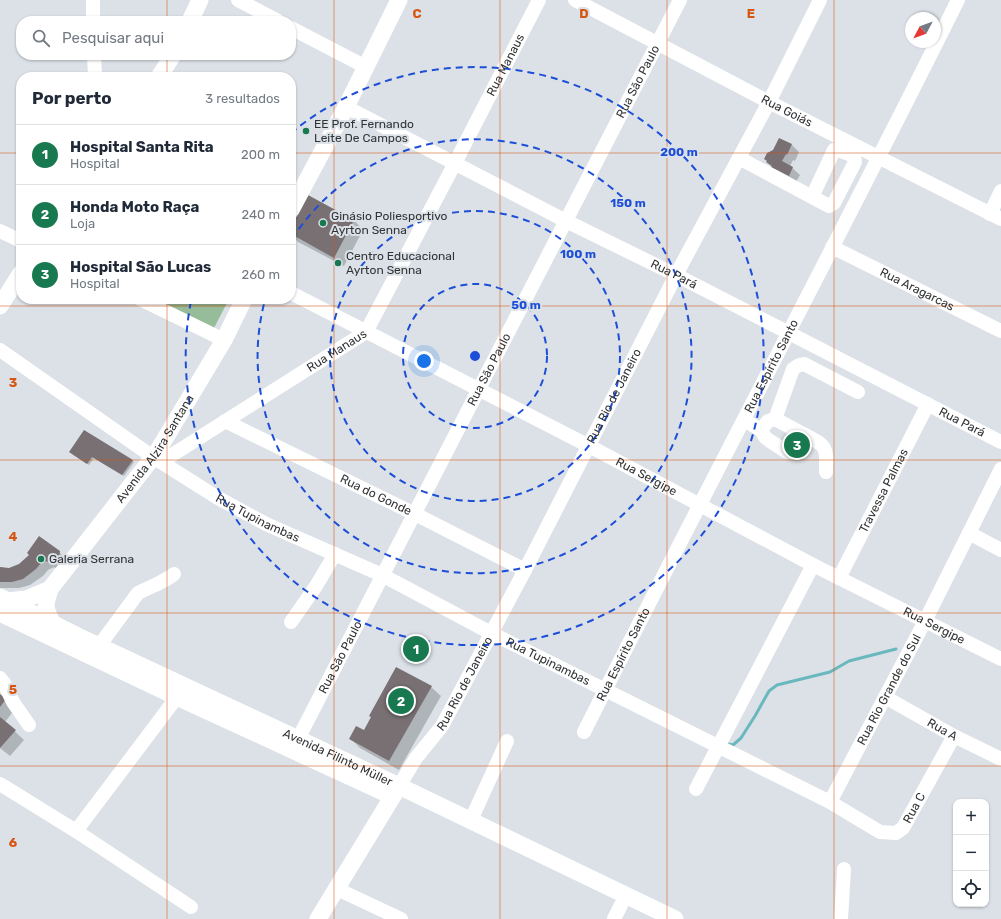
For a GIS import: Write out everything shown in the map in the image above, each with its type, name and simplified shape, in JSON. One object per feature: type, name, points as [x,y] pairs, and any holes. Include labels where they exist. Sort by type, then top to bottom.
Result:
[{"type":"main road","points":[[192,16],[200,0]]},
{"type":"main road","points":[[296,201],[346,107],[399,0]]},
{"type":"main road","points":[[162,72],[169,60]]},
{"type":"main road","points":[[0,306],[16,282]]},
{"type":"main road","name":"Avenida Alzira Santana","points":[[52,622],[46,611],[46,602],[50,589],[157,459],[224,340],[242,304]]},
{"type":"main road","name":"Avenida Alzira Santana","points":[[2,603],[26,599],[50,589]]},
{"type":"main road","name":"Avenida Filinto Müller","points":[[2,603],[52,622],[99,646],[298,739],[399,795],[618,912],[650,919]]},
{"type":"main road","name":"Avenida Filinto Müller","points":[[2,603],[177,697],[399,795],[471,820],[675,919]]},
{"type":"main road","points":[[318,919],[399,795]]},
{"type":"street","points":[[93,0],[94,16]]},
{"type":"street","points":[[238,0],[268,16]]},
{"type":"street","name":"Rua Manaus","points":[[157,459],[225,421],[366,332],[539,0]]},
{"type":"street","name":"Rua Goiás","points":[[574,0],[769,102],[995,217]]},
{"type":"street","name":"Rua São Paulo","points":[[298,739],[680,0]]},
{"type":"street","name":"Rua Rio de Janeiro","points":[[399,795],[416,758],[442,726],[525,570],[676,275],[769,102],[820,0]]},
{"type":"street","name":"Rua Espírito Santo","points":[[584,732],[879,158],[958,0]]},
{"type":"street","points":[[296,31],[366,67]]},
{"type":"street","points":[[94,60],[95,72]]},
{"type":"street","name":"Rua Pará","points":[[346,107],[566,221],[676,275],[1001,442]]},
{"type":"street","points":[[738,158],[812,197]]},
{"type":"street","points":[[995,217],[1001,191]]},
{"type":"street","points":[[0,231],[16,239]]},
{"type":"street","name":"Rua Aragarcas","points":[[832,247],[1001,331]]},
{"type":"street","name":"Rua Sergipe","points":[[296,296],[701,504],[813,565],[1001,659]]},
{"type":"street","points":[[150,304],[224,340]]},
{"type":"street","name":"Rua Tupinambas","points":[[0,350],[157,459],[218,498],[266,524],[382,575],[491,634],[830,802]]},
{"type":"street","points":[[775,419],[794,369],[799,365],[804,364],[858,392]]},
{"type":"street","name":"Travessa Palmas","points":[[839,578],[928,404]]},
{"type":"street","points":[[762,430],[768,421],[775,419],[821,443],[827,453],[826,472]]},
{"type":"street","points":[[744,420],[762,430],[765,437],[786,452],[792,453],[797,449],[805,435]]},
{"type":"street","name":"Rua do Gonde","points":[[225,421],[415,514],[525,570]]},
{"type":"street","name":"Rua Rio Grande do Sul","points":[[830,802],[926,621],[1001,468]]},
{"type":"street","points":[[969,534],[1001,550]]},
{"type":"street","points":[[291,622],[316,586],[335,554]]},
{"type":"street","points":[[696,789],[813,565]]},
{"type":"street","points":[[99,646],[138,593],[165,582],[174,574]]},
{"type":"street","points":[[0,678],[13,702],[29,725]]},
{"type":"street","points":[[76,831],[177,697]]},
{"type":"street","name":"Rua A","points":[[886,697],[954,736],[1001,759]]},
{"type":"street","name":"Rua C","points":[[830,802],[880,832],[896,833],[904,828],[954,736]]},
{"type":"street","points":[[471,820],[507,741]]},
{"type":"street","points":[[0,784],[76,831],[192,907]]},
{"type":"street","points":[[841,919],[844,869]]},
{"type":"street","points":[[337,889],[401,919]]},
{"type":"green space","points":[[165,304],[226,304],[214,328]]},
{"type":"building","points":[[779,138],[792,144],[787,155],[786,154],[782,161],[793,167],[789,176],[771,167],[772,166],[764,159],[767,153],[773,150]]},
{"type":"building","name":"Ginásio Poliesportivo Ayrton Senna","points":[[308,195],[354,220],[334,258],[296,237],[296,217]]},
{"type":"building","points":[[84,430],[133,460],[122,475],[92,457],[87,464],[69,452]]},
{"type":"building","name":"Galeria Serrana","points":[[39,536],[60,551],[59,559],[51,563],[46,561],[41,563],[23,579],[12,582],[0,582],[0,567],[9,568],[19,564],[29,555],[27,553]]},
{"type":"building","points":[[396,667],[432,686],[389,761],[349,739],[356,726],[364,730],[371,717],[369,716]]},
{"type":"building","points":[[0,694],[6,699],[0,707]]},
{"type":"building","points":[[0,717],[16,730],[0,748]]},
{"type":"waterway","points":[[728,744],[733,745],[741,738],[769,691],[777,685],[830,672],[849,661],[896,649]]},
{"type":"place","name":"EE Prof. Fernando Leite De Campos","points":[[306,131]]},
{"type":"place","name":"Ginásio Poliesportivo Ayrton Senna","points":[[323,223]]},
{"type":"place","name":"Centro Educacional Ayrton Senna","points":[[338,263]]},
{"type":"place","name":"Hospital São Lucas","points":[[797,445]]},
{"type":"place","name":"Galeria Serrana","points":[[41,559]]},
{"type":"place","name":"Hospital Santa Rita","points":[[416,649]]},
{"type":"place","name":"Honda Moto Raça","points":[[401,701]]}]
